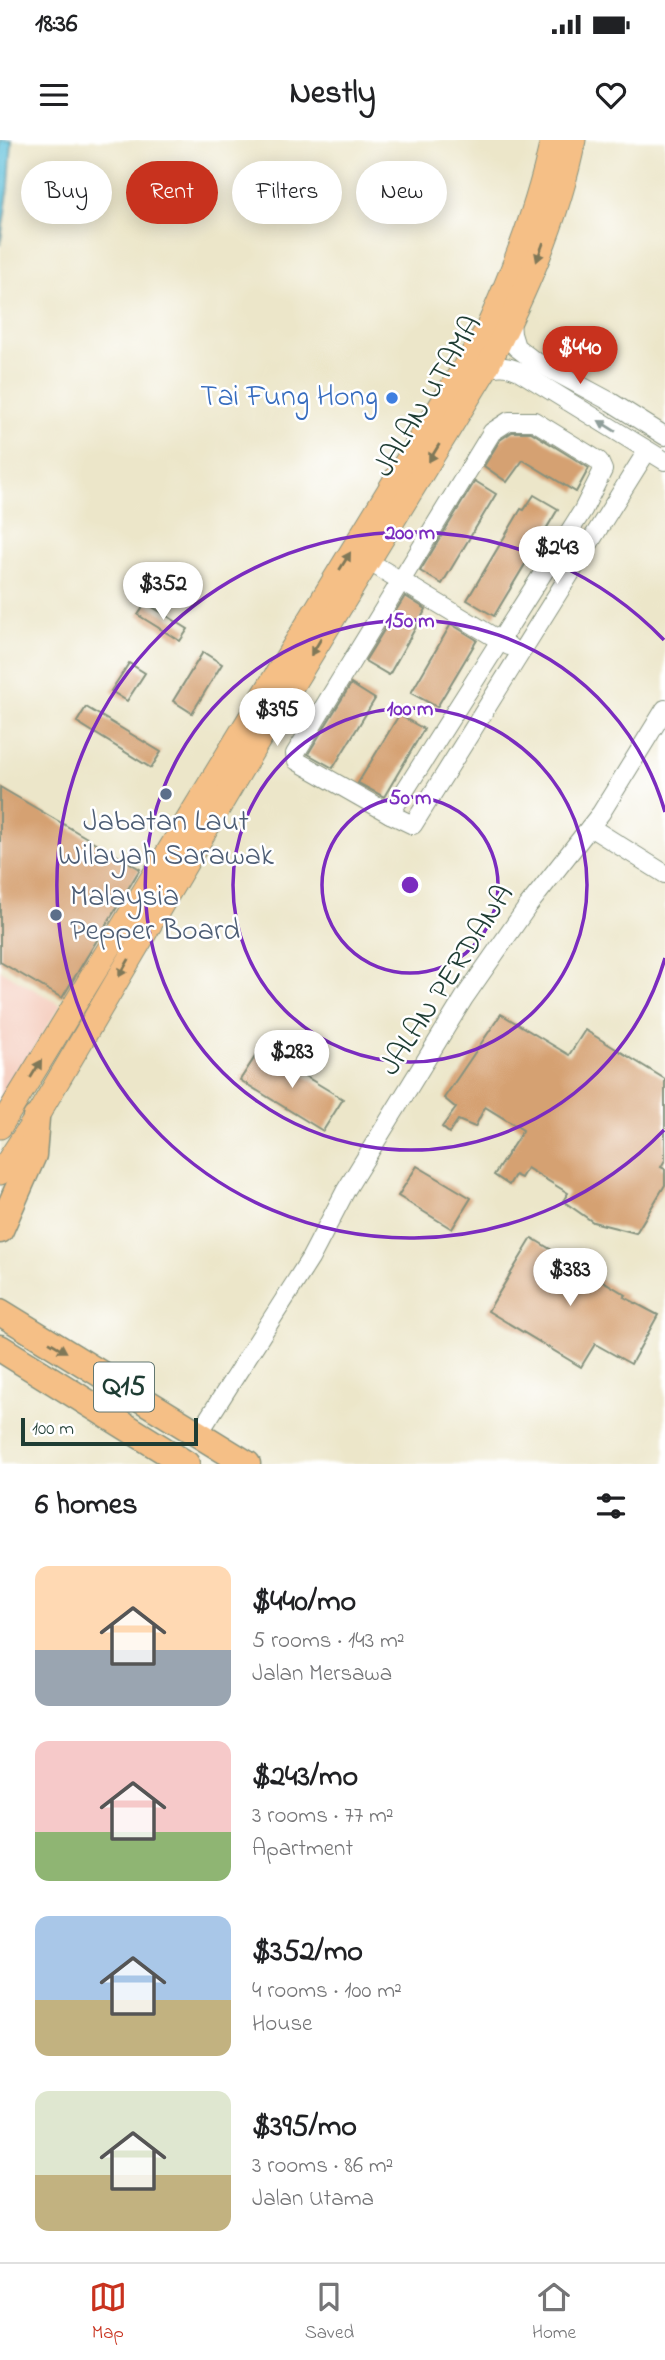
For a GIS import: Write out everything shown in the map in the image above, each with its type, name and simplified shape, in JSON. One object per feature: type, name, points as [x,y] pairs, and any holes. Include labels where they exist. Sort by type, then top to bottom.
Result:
[{"type":"highway","points":[[0,1230],[33,1155],[36,1118]]},
{"type":"highway","points":[[0,1292],[14,1314],[29,1330]]},
{"type":"highway","name":"Q15","points":[[0,1311],[247,1464]]},
{"type":"highway","name":"Q15","points":[[0,1348],[186,1464]]},
{"type":"highway","points":[[0,1369],[47,1377]]},
{"type":"main road","name":"JALAN UTAMA","points":[[0,1127],[486,331],[532,218],[552,140]]},
{"type":"main road","name":"JALAN UTAMA","points":[[0,1173],[36,1118],[368,561],[486,369],[538,259],[563,187],[575,140]]},
{"type":"street","points":[[511,321],[516,347],[533,360],[611,402],[665,436]]},
{"type":"street","points":[[486,369],[508,366],[519,371],[665,461]]},
{"type":"street","points":[[390,814],[583,510],[603,470],[599,460],[534,421],[509,421],[492,432],[295,754],[297,761],[390,814],[413,825],[647,451]]},
{"type":"street","points":[[583,510],[603,522]]},
{"type":"street","points":[[368,561],[521,653]]},
{"type":"street","name":"JALAN PERDANA","points":[[199,1433],[310,1259],[346,1190],[464,998],[528,906],[590,827],[665,709]]},
{"type":"street","points":[[445,726],[467,741]]},
{"type":"street","points":[[590,827],[665,874]]},
{"type":"shaded area","points":[[0,970],[61,1005],[0,1102]]},
{"type":"water","points":[[0,140],[12,140],[9,186],[0,245]]},
{"type":"building","points":[[512,432],[531,432],[589,468],[576,492],[523,460],[507,482],[484,466],[500,440]]},
{"type":"building","points":[[475,481],[496,494],[442,584],[420,571]]},
{"type":"building","points":[[534,495],[558,509],[494,616],[467,600],[521,509],[524,510]]},
{"type":"building","points":[[405,596],[426,609],[389,675],[365,661]]},
{"type":"building","points":[[146,603],[188,629],[180,641],[138,615]]},
{"type":"building","points":[[451,624],[477,640],[437,707],[411,693]]},
{"type":"building","points":[[203,652],[222,664],[192,713],[173,701]]},
{"type":"building","points":[[129,663],[145,673],[127,701],[111,691]]},
{"type":"building","points":[[351,684],[375,699],[333,768],[308,754]]},
{"type":"building","points":[[86,707],[161,752],[151,768],[77,722]]},
{"type":"building","points":[[399,715],[424,729],[384,797],[358,783]]},
{"type":"building","name":"Malaysia Pepper Board","points":[[0,787],[140,869],[62,998],[0,962]]},
{"type":"building","points":[[501,1014],[569,1055],[585,1030],[665,1079],[665,1160],[661,1167],[665,1169],[665,1185],[636,1233],[593,1222],[563,1201],[568,1193],[527,1168],[521,1178],[515,1175],[509,1185],[494,1175],[523,1130],[485,1107],[475,1127],[458,1120],[449,1133],[442,1127],[456,1108],[444,1098]]},
{"type":"building","points":[[260,1049],[343,1099],[323,1131],[240,1080]]},
{"type":"building","points":[[417,1166],[471,1198],[452,1229],[398,1196]]},
{"type":"building","points":[[532,1238],[626,1295],[624,1297],[658,1315],[631,1364],[595,1344],[581,1367],[488,1311]]},
{"type":"place","name":"Tai Fung Hong","points":[[392,398]]},
{"type":"place","name":"Jabatan Laut Wilayah Sarawak","points":[[166,794]]},
{"type":"place","name":"Malaysia Pepper Board","points":[[56,915]]}]
